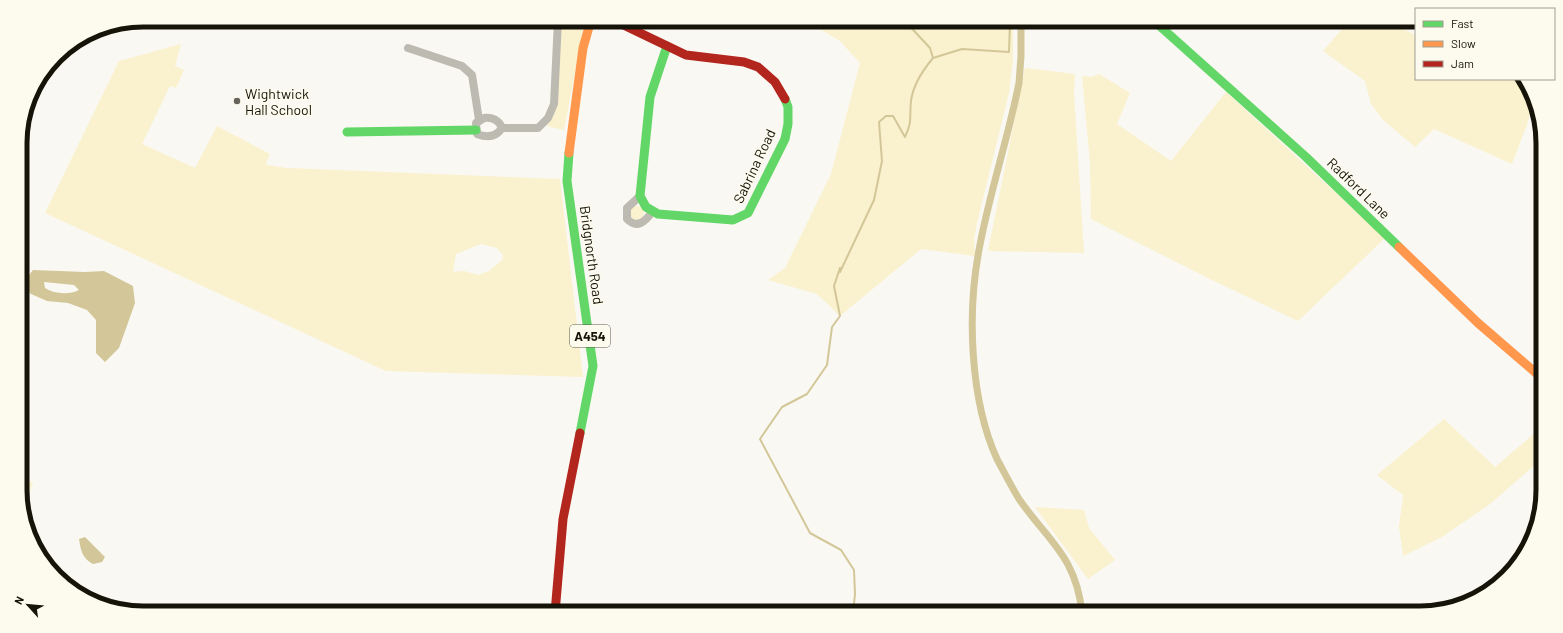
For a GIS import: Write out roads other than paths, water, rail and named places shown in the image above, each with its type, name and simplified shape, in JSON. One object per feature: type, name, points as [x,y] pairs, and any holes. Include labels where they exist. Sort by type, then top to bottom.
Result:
[{"type":"main road","name":"Bridgnorth Road","points":[[556,606],[563,519],[584,420],[593,366],[567,181],[583,48],[589,27]]},
{"type":"main road","name":"Sabrina Road","points":[[628,27],[692,57],[744,62],[758,67],[775,82],[788,107],[788,124],[785,139],[748,213],[733,220],[652,212]]},
{"type":"main road","name":"Radford Lane","points":[[1161,27],[1306,157],[1478,323],[1536,373]]},
{"type":"main road","points":[[652,212],[642,202],[640,196],[650,97],[667,46]]},
{"type":"main road","points":[[347,132],[476,130]]},
{"type":"street","points":[[479,120],[489,118],[495,120],[502,128],[538,128],[548,118],[554,104],[558,27]]},
{"type":"street","points":[[408,48],[462,66],[469,71],[472,75],[479,120],[476,123],[477,134],[488,137],[495,136],[502,128]]},
{"type":"street","points":[[640,196],[627,208],[627,219],[633,224],[638,224],[647,220],[652,212]]},
{"type":"waterway","points":[[854,606],[854,570],[841,550],[810,533],[760,439],[782,407],[807,394],[827,365],[832,327],[840,316],[834,286],[840,268],[840,272],[874,200],[882,161],[879,122],[886,116],[893,116],[905,137],[910,123],[911,101],[916,83],[922,72],[933,58],[930,48],[910,27]]},
{"type":"waterway","points":[[933,58],[962,49],[1009,52],[1010,27]]},
{"type":"waterway","points":[[1021,27],[1019,83],[1010,125],[983,229],[975,275],[972,328],[973,356],[981,410],[988,436],[997,459],[1019,499],[1050,538],[1067,563],[1074,577],[1081,606]]},
{"type":"place","name":"Wightwick Hall School","points":[[237,101]]}]
